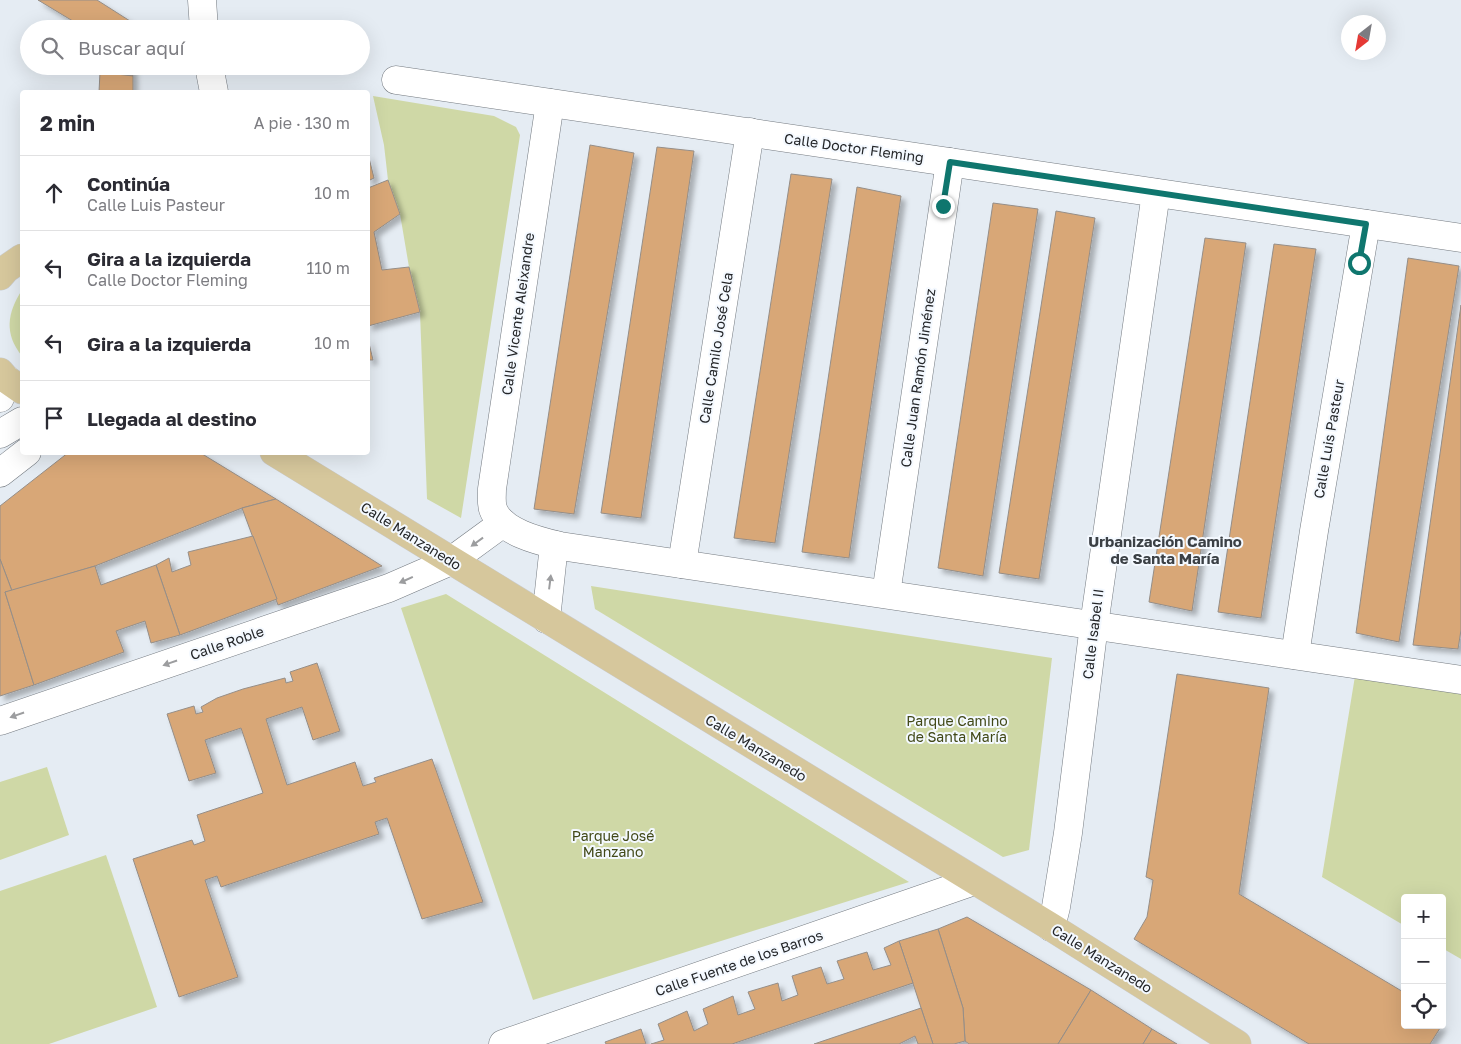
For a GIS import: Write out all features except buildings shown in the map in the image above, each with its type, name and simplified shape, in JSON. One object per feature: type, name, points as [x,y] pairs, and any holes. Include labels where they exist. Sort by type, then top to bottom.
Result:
[{"type":"main road","name":"Calle Manzanedo","points":[[284,455],[546,619],[1051,927],[1237,1044]]},
{"type":"street","points":[[202,0],[203,20]]},
{"type":"street","points":[[211,75],[214,90]]},
{"type":"street","name":"Calle Doctor Fleming","points":[[396,80],[1461,238]]},
{"type":"street","name":"Calle Vicente Aleixandre","points":[[503,523],[493,509],[492,489],[550,103]]},
{"type":"street","name":"Calle Camilo José Cela","points":[[682,564],[750,132]]},
{"type":"street","name":"Calle Juan Ramón Jiménez","points":[[886,594],[950,162]]},
{"type":"street","name":"Calle Isabel II","points":[[1051,927],[1068,833],[1094,625],[1156,193]]},
{"type":"street","name":"Calle Luis Pasteur","points":[[1295,655],[1366,224]]},
{"type":"street","points":[[0,434],[20,422]]},
{"type":"street","points":[[0,473],[23,455]]},
{"type":"street","points":[[503,523],[520,534],[554,545],[1461,680]]},
{"type":"street","name":"Calle Roble","points":[[0,721],[389,588],[451,560],[503,523]]},
{"type":"street","points":[[546,619],[554,545]]},
{"type":"street","name":"Calle Fuente de los Barros","points":[[503,1044],[572,1033],[974,881]]},
{"type":"green space","points":[[373,96],[494,116],[516,127],[520,135],[461,518],[427,499],[420,312],[409,267],[400,214],[388,180],[384,145]]},
{"type":"green space","points":[[20,294],[20,353],[12,340],[10,332],[11,315]]},
{"type":"green space","name":"Parque Camino de Santa María","points":[[591,586],[1052,658],[1029,850],[1003,857],[595,609]]},
{"type":"green space","name":"Parque José Manzano","points":[[446,594],[909,882],[533,1000],[401,608]]},
{"type":"green space","points":[[1357,664],[1461,680],[1461,959],[1446,950],[1446,894],[1401,894],[1401,924],[1322,877]]},
{"type":"green space","points":[[47,767],[69,835],[0,860],[0,782]]},
{"type":"green space","points":[[106,855],[157,1007],[49,1044],[0,1044],[0,891]]},
{"type":"district","name":"Urbanización Camino de Santa María","points":[[1165,550]]},
{"type":"route","points":[[943,206],[950,162],[1366,224],[1359,263]]}]
